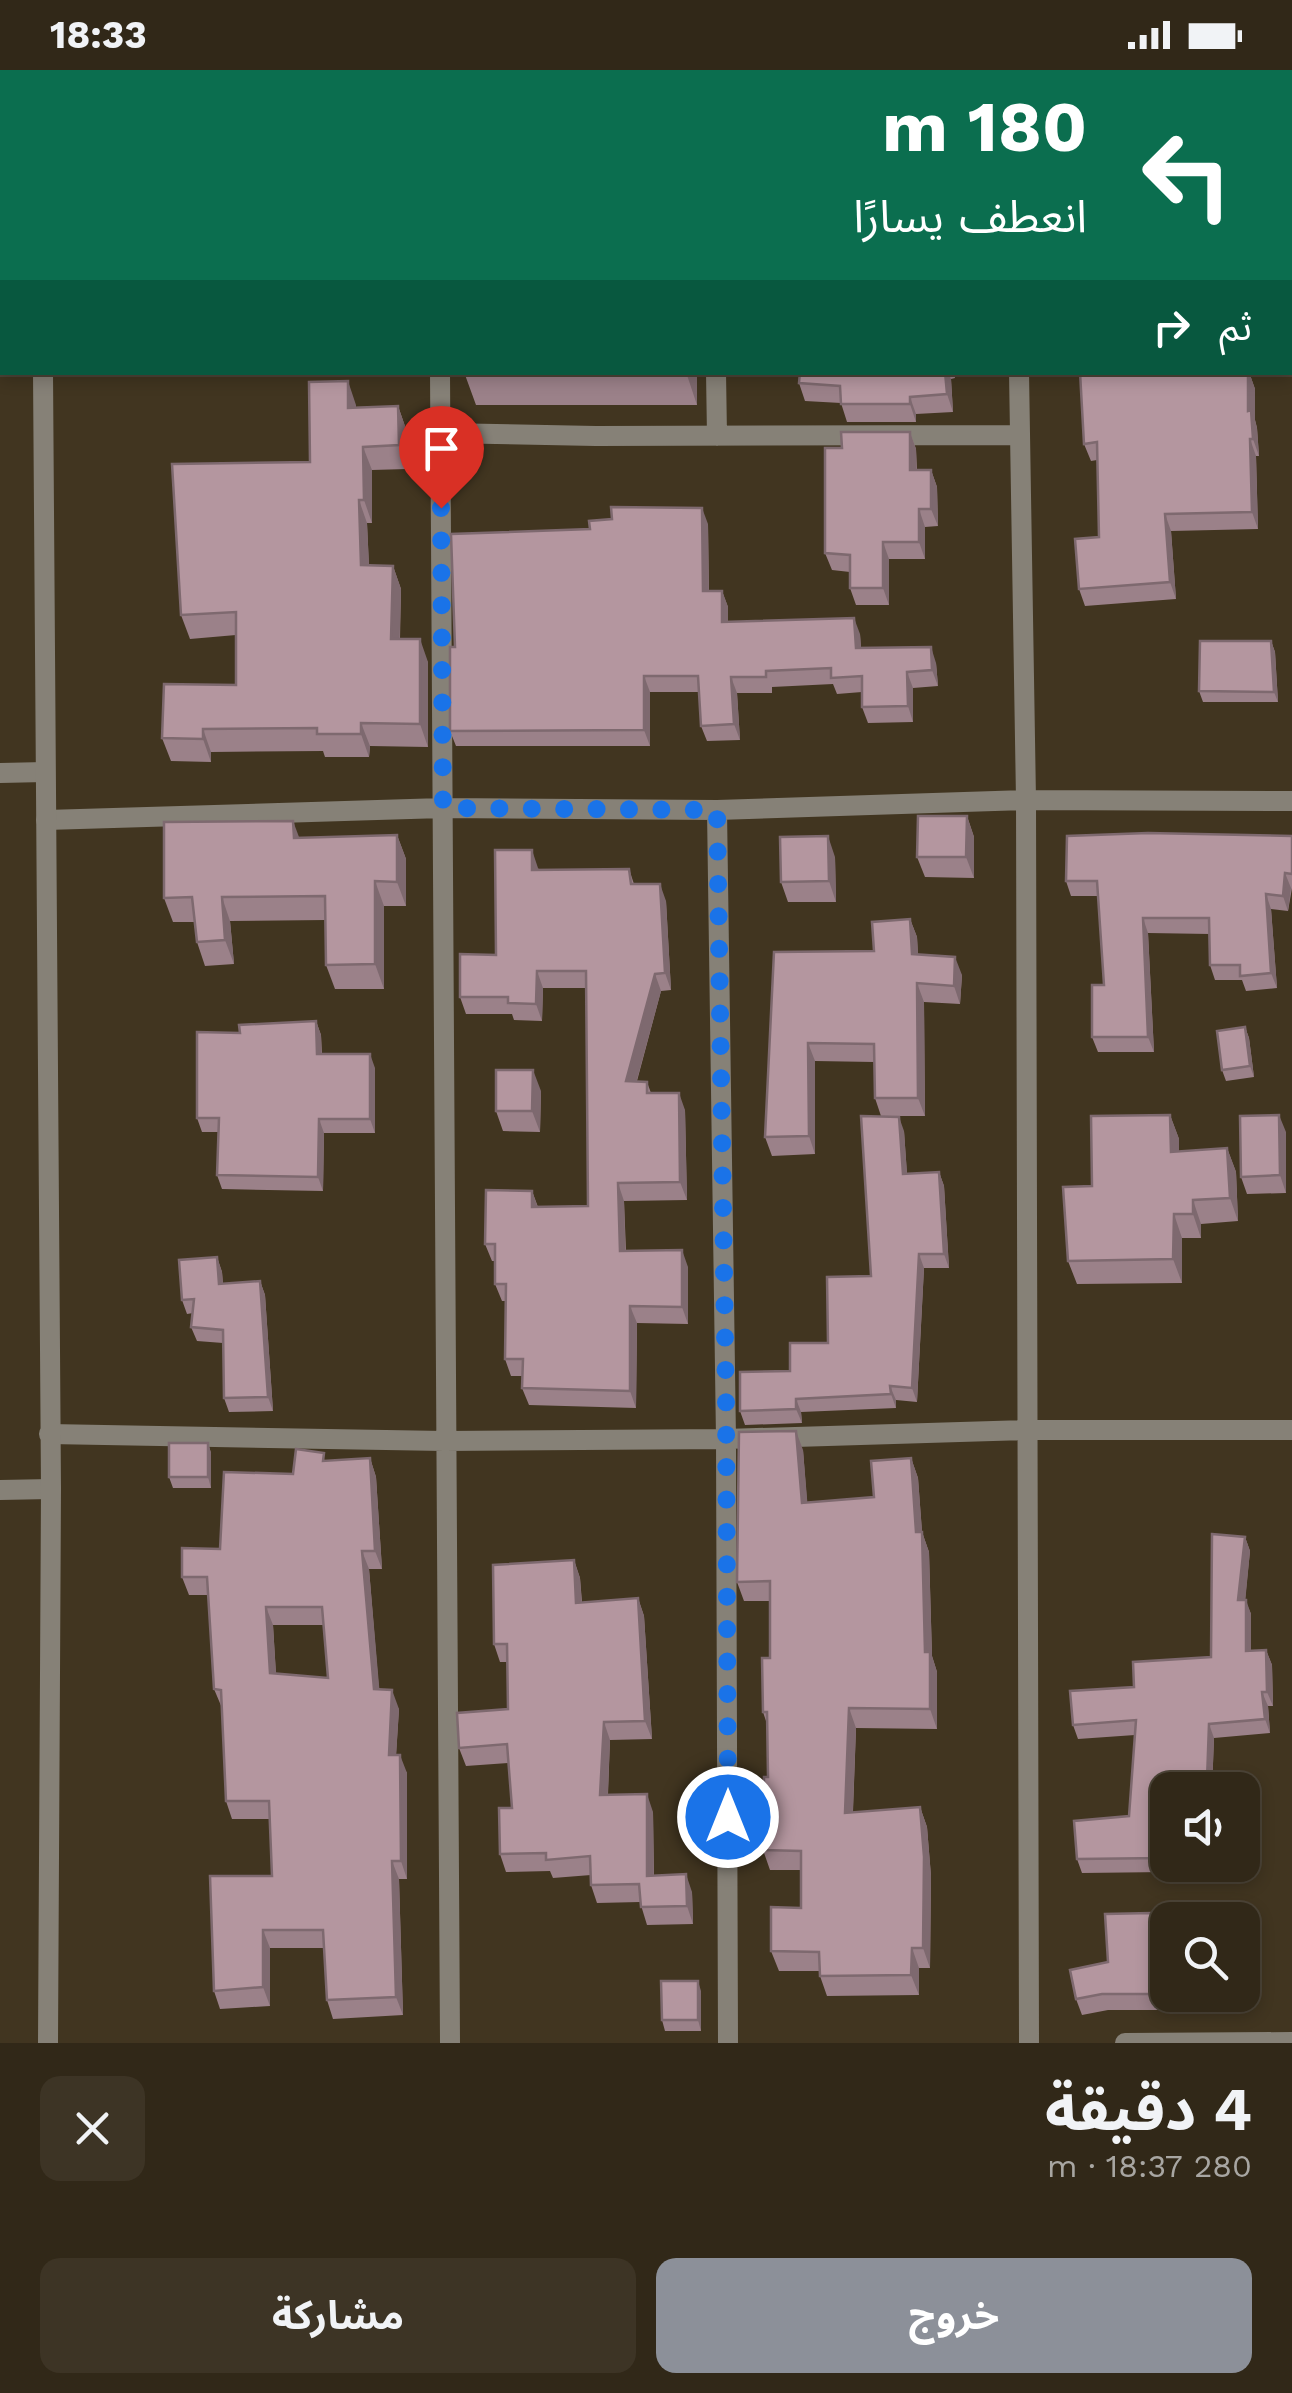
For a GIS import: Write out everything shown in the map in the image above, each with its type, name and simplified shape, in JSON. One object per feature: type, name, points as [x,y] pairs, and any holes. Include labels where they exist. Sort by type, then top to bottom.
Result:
[{"type":"street","points":[[43,375],[51,1488],[48,2043]]},
{"type":"street","points":[[440,375],[450,2043]]},
{"type":"street","points":[[716,375],[718,436]]},
{"type":"street","points":[[1020,375],[1026,800],[1028,2043]]},
{"type":"street","points":[[441,433],[1020,435]]},
{"type":"street","points":[[0,773],[44,772]]},
{"type":"street","points":[[46,820],[443,808],[717,810],[1026,800],[1292,801]]},
{"type":"street","points":[[717,810],[726,1440],[728,2043]]},
{"type":"street","points":[[49,1434],[444,1441],[726,1440],[1027,1430],[1292,1430]]},
{"type":"street","points":[[0,1490],[51,1488]]},
{"type":"street","points":[[1126,2043],[1292,2042]]},
{"type":"building","points":[[800,375],[945,375],[947,394],[910,397],[910,404],[841,404],[840,386],[799,383]]},
{"type":"building","points":[[1080,375],[1248,375],[1253,439],[1252,512],[1165,514],[1170,582],[1079,589],[1075,539],[1099,537],[1097,442],[1084,444]]},
{"type":"building","points":[[348,381],[348,408],[398,406],[399,445],[363,447],[364,500],[359,500],[361,565],[393,566],[391,639],[420,639],[420,724],[361,723],[361,734],[317,734],[317,728],[203,729],[203,739],[162,738],[164,684],[236,685],[236,612],[181,615],[172,464],[310,462],[309,382]]},
{"type":"building","points":[[841,432],[910,432],[910,470],[931,470],[931,509],[919,509],[919,542],[883,542],[883,588],[850,588],[850,555],[825,553],[825,448],[842,448]]},
{"type":"building","points":[[611,507],[702,508],[703,591],[722,591],[722,622],[854,618],[856,648],[931,647],[932,670],[907,672],[908,706],[862,707],[862,676],[831,678],[831,668],[766,671],[766,677],[731,677],[734,724],[701,726],[698,676],[644,676],[644,730],[450,731],[450,647],[455,647],[451,534],[590,529],[589,521],[612,519]]},
{"type":"building","points":[[1200,641],[1271,641],[1274,692],[1199,691]]},
{"type":"building","points":[[918,816],[967,816],[966,857],[917,857]]},
{"type":"building","points":[[293,821],[294,838],[397,835],[397,882],[375,881],[375,964],[326,965],[325,896],[222,897],[225,940],[197,942],[192,897],[164,898],[164,822]]},
{"type":"building","points":[[828,836],[829,881],[781,882],[780,837]]},
{"type":"building","points":[[1067,836],[1292,836],[1292,874],[1285,873],[1283,896],[1266,894],[1271,973],[1240,976],[1240,965],[1210,965],[1209,918],[1143,918],[1148,1037],[1092,1037],[1092,985],[1104,985],[1097,881],[1066,881]]},
{"type":"building","points":[[495,850],[532,850],[532,870],[629,869],[631,884],[660,884],[665,973],[655,974],[626,1081],[647,1082],[647,1093],[679,1093],[680,1182],[618,1183],[620,1251],[682,1250],[682,1307],[630,1306],[630,1391],[522,1388],[523,1359],[505,1359],[506,1284],[495,1284],[495,1244],[485,1244],[486,1190],[532,1191],[532,1207],[588,1206],[586,971],[537,971],[536,1004],[508,1003],[508,997],[460,997],[460,954],[496,955]]},
{"type":"building","points":[[910,919],[912,954],[955,957],[954,986],[917,983],[918,1098],[875,1098],[874,1044],[808,1043],[809,1136],[765,1137],[774,952],[874,951],[872,922]]},
{"type":"building","points":[[316,1021],[317,1054],[370,1054],[370,1119],[319,1119],[318,1177],[217,1175],[219,1118],[197,1118],[197,1032],[240,1033],[239,1025]]},
{"type":"building","points":[[1245,1027],[1250,1066],[1222,1070],[1217,1031]]},
{"type":"building","points":[[496,1070],[533,1070],[532,1111],[496,1111]]},
{"type":"building","points":[[1170,1115],[1171,1152],[1227,1148],[1230,1198],[1193,1200],[1193,1214],[1174,1214],[1173,1259],[1068,1261],[1063,1187],[1092,1186],[1091,1116]]},
{"type":"building","points":[[1279,1115],[1280,1175],[1241,1177],[1240,1116]]},
{"type":"building","points":[[861,1116],[899,1117],[903,1174],[939,1172],[944,1254],[919,1254],[912,1388],[890,1386],[891,1394],[796,1399],[796,1409],[740,1411],[740,1372],[790,1371],[790,1343],[828,1343],[827,1277],[871,1276]]},
{"type":"building","points":[[217,1257],[219,1284],[260,1281],[268,1397],[224,1398],[223,1330],[191,1327],[194,1299],[182,1300],[179,1260]]},
{"type":"building","points":[[796,1431],[802,1503],[874,1497],[871,1461],[911,1458],[916,1532],[922,1532],[930,1709],[849,1708],[845,1813],[920,1807],[923,1948],[912,1948],[911,1975],[820,1976],[819,1952],[771,1951],[771,1907],[801,1908],[801,1851],[763,1850],[764,1777],[768,1777],[762,1658],[770,1658],[770,1581],[737,1582],[739,1432]]},
{"type":"building","points":[[169,1443],[208,1443],[208,1477],[169,1477]]},
{"type":"building","points":[[296,1449],[324,1453],[323,1461],[370,1458],[375,1551],[362,1551],[374,1689],[392,1690],[389,1755],[400,1755],[401,1861],[392,1861],[396,1997],[327,2000],[323,1930],[263,1930],[263,1987],[214,1991],[210,1876],[272,1876],[269,1801],[226,1801],[221,1690],[214,1689],[207,1577],[182,1577],[182,1548],[220,1549],[224,1472],[293,1474]],"holes":[[[266,1607],[322,1607],[328,1678],[270,1673]]]},
{"type":"building","points":[[1212,1534],[1245,1537],[1238,1600],[1246,1600],[1246,1651],[1266,1650],[1267,1692],[1262,1692],[1265,1719],[1209,1724],[1207,1772],[1150,1772],[1150,1858],[1077,1859],[1074,1821],[1129,1816],[1136,1720],[1073,1725],[1070,1691],[1134,1687],[1133,1662],[1211,1657]]},
{"type":"building","points":[[574,1560],[576,1603],[638,1598],[645,1721],[604,1722],[600,1795],[647,1794],[647,1876],[686,1874],[687,1906],[641,1907],[639,1884],[591,1885],[590,1856],[546,1860],[546,1853],[500,1854],[499,1808],[512,1808],[507,1744],[459,1748],[457,1713],[508,1709],[507,1644],[494,1644],[493,1565]]},
{"type":"building","points":[[1150,1913],[1150,1994],[1102,1994],[1076,1999],[1070,1970],[1108,1962],[1105,1914]]},
{"type":"building","points":[[661,1981],[698,1981],[698,2020],[662,2020]]},
{"type":"route","points":[[441,508],[443,808],[717,810],[728,1817]]}]
